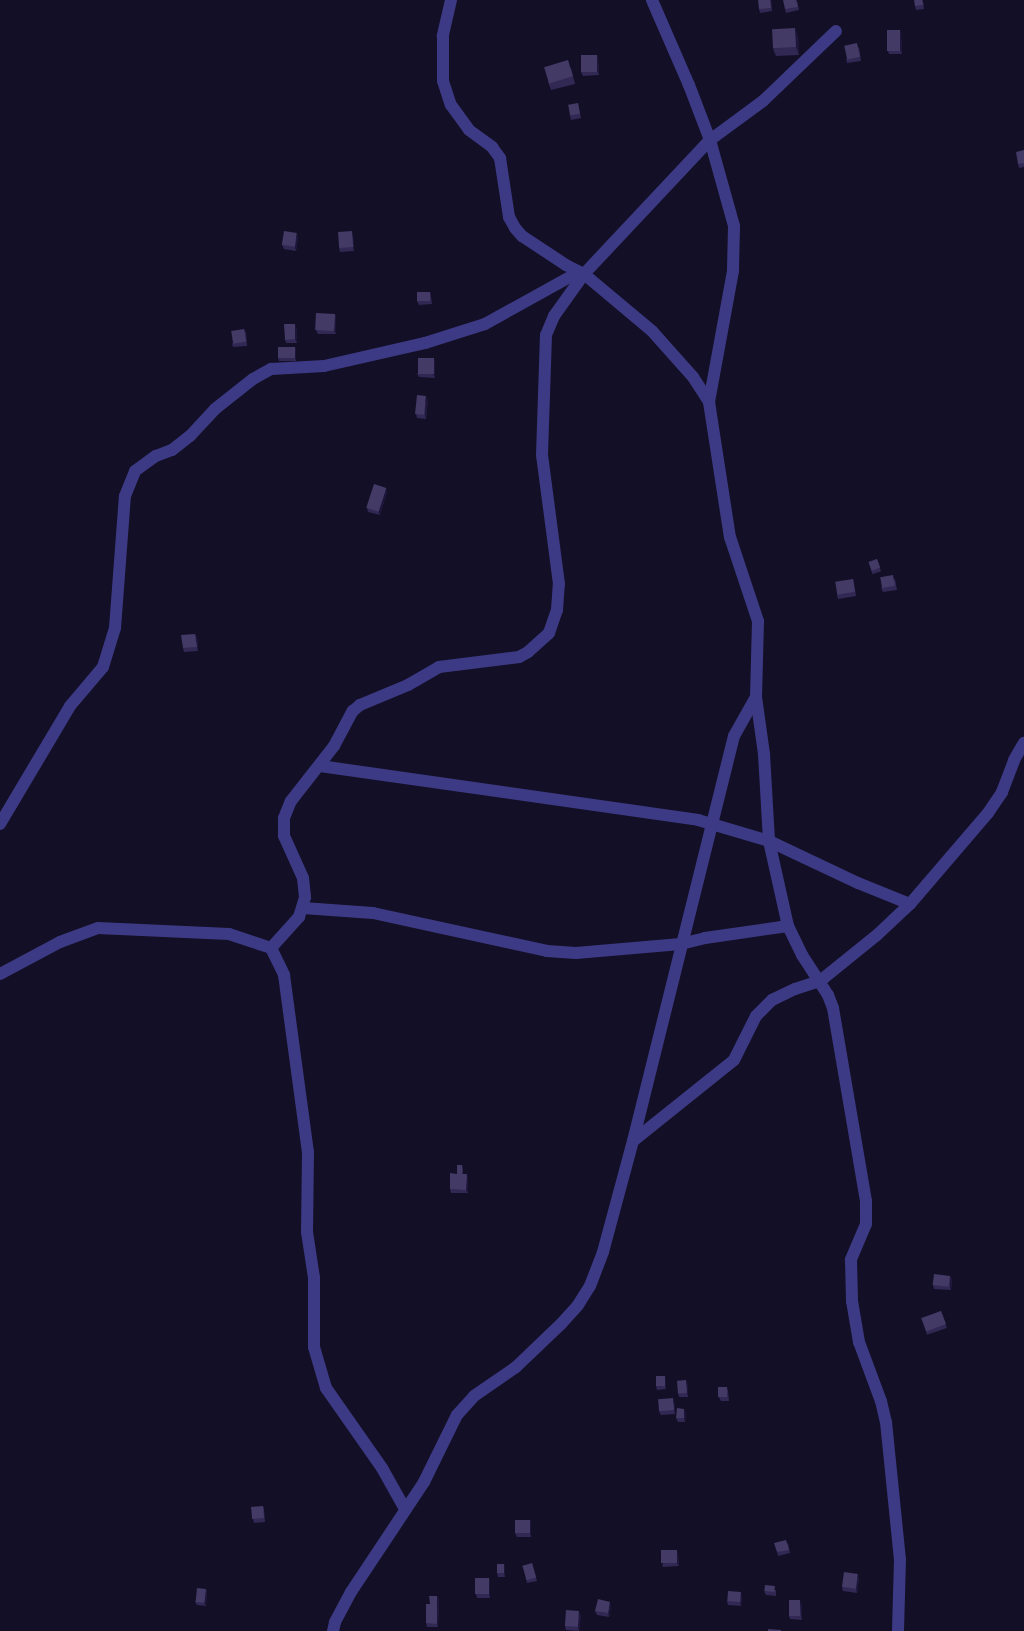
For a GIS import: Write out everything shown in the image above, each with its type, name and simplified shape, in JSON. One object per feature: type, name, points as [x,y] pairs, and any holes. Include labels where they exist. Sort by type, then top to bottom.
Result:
[{"type":"street","points":[[451,0],[443,36],[443,81],[451,105],[470,130],[492,147],[500,158],[509,217],[515,228],[522,236],[582,273],[652,331],[693,377],[709,402]]},
{"type":"street","points":[[652,0],[689,85],[710,140],[734,226],[734,271],[709,402],[730,537],[758,621],[756,697],[764,754],[769,841],[788,926],[802,954],[820,981],[832,1008],[866,1201],[866,1224],[851,1260],[852,1301],[859,1342],[881,1401],[886,1422],[900,1559],[898,1631]]},
{"type":"street","points":[[271,948],[299,916],[305,897],[303,878],[284,836],[284,818],[295,795],[320,766],[334,746],[353,711],[360,705],[408,685],[439,667],[520,656],[528,652],[549,633],[557,610],[559,584],[542,455],[546,335],[554,316],[582,273],[710,140],[763,101],[836,31]]},
{"type":"street","points":[[0,824],[70,706],[103,667],[115,628],[125,496],[135,472],[156,456],[172,450],[190,436],[215,409],[253,379],[271,369],[324,366],[425,343],[485,324],[582,273]]},
{"type":"street","points":[[333,1631],[335,1622],[351,1592],[424,1482],[457,1415],[465,1404],[516,1368],[578,1306],[590,1286],[603,1252],[633,1141],[734,736],[756,697]]},
{"type":"street","points":[[633,1141],[734,1060],[756,1016],[772,1000],[795,989],[820,981],[877,935],[910,904],[988,813],[1002,792],[1014,760],[1024,743]]},
{"type":"street","points":[[320,766],[602,805],[711,823],[769,841],[858,883],[910,904]]},
{"type":"street","points":[[302,908],[373,913],[547,951],[605,952],[681,944],[705,938],[788,926]]},
{"type":"street","points":[[0,974],[60,942],[98,928],[228,934],[271,948],[284,975],[308,1152],[307,1232],[314,1278],[314,1347],[326,1388],[382,1468],[405,1509]]},
{"type":"building","points":[[758,0],[770,0],[771,8],[759,9]]},
{"type":"building","points":[[783,0],[796,0],[798,7],[785,9]]},
{"type":"building","points":[[914,0],[922,0],[923,5],[915,6]]},
{"type":"building","points":[[795,28],[796,47],[773,48],[772,29]]},
{"type":"building","points":[[887,30],[900,30],[900,51],[887,51]]},
{"type":"building","points":[[857,43],[860,57],[847,59],[844,46]]},
{"type":"building","points":[[581,55],[597,55],[597,72],[581,72]]},
{"type":"building","points":[[568,60],[573,76],[549,84],[544,67]]},
{"type":"building","points":[[578,103],[580,114],[570,116],[568,105]]},
{"type":"building","points":[[1024,150],[1024,163],[1018,164],[1016,152]]},
{"type":"building","points":[[284,231],[297,233],[295,247],[282,245]]},
{"type":"building","points":[[352,231],[353,247],[339,248],[338,232]]},
{"type":"building","points":[[417,292],[430,292],[430,301],[417,301]]},
{"type":"building","points":[[316,313],[335,314],[334,331],[315,330]]},
{"type":"building","points":[[284,324],[295,324],[295,339],[285,340]]},
{"type":"building","points":[[244,329],[246,342],[233,344],[231,331]]},
{"type":"building","points":[[278,347],[295,347],[295,358],[278,358]]},
{"type":"building","points":[[418,358],[434,358],[434,374],[418,374]]},
{"type":"building","points":[[417,395],[426,396],[424,415],[415,414]]},
{"type":"building","points":[[374,484],[386,488],[379,512],[366,508]]},
{"type":"building","points":[[877,559],[880,567],[872,571],[869,562]]},
{"type":"building","points":[[893,575],[895,586],[882,588],[880,577]]},
{"type":"building","points":[[853,579],[855,592],[837,595],[835,582]]},
{"type":"building","points":[[195,634],[197,647],[183,648],[181,635]]},
{"type":"building","points":[[457,1165],[462,1165],[462,1174],[467,1174],[466,1190],[450,1189],[450,1173],[457,1174]]},
{"type":"building","points":[[934,1274],[950,1276],[949,1287],[933,1285]]},
{"type":"building","points":[[941,1311],[946,1324],[926,1332],[921,1319]]},
{"type":"building","points":[[656,1376],[665,1376],[665,1386],[656,1386]]},
{"type":"building","points":[[686,1380],[687,1393],[678,1394],[677,1381]]},
{"type":"building","points":[[718,1387],[727,1387],[727,1397],[718,1397]]},
{"type":"building","points":[[673,1398],[674,1410],[659,1411],[658,1399]]},
{"type":"building","points":[[677,1408],[684,1409],[684,1418],[676,1418]]},
{"type":"building","points":[[263,1506],[264,1518],[252,1519],[251,1507]]},
{"type":"building","points":[[515,1520],[530,1520],[530,1533],[515,1533]]},
{"type":"building","points":[[786,1540],[789,1550],[777,1552],[774,1543]]},
{"type":"building","points":[[661,1550],[677,1550],[677,1563],[661,1563]]},
{"type":"building","points":[[532,1563],[536,1577],[527,1580],[522,1566]]},
{"type":"building","points":[[497,1564],[504,1564],[504,1573],[497,1573]]},
{"type":"building","points":[[844,1572],[858,1574],[856,1589],[842,1587]]},
{"type":"building","points":[[475,1578],[489,1578],[489,1594],[475,1594]]},
{"type":"building","points":[[765,1585],[775,1586],[774,1592],[764,1591]]},
{"type":"building","points":[[197,1588],[206,1589],[204,1603],[196,1602]]},
{"type":"building","points":[[728,1591],[741,1592],[740,1602],[727,1601]]},
{"type":"building","points":[[429,1596],[437,1596],[437,1624],[426,1623],[426,1604],[430,1604]]},
{"type":"building","points":[[598,1599],[610,1602],[608,1613],[595,1611]]},
{"type":"building","points":[[789,1600],[800,1600],[800,1616],[789,1616]]},
{"type":"building","points":[[566,1610],[579,1611],[578,1627],[565,1626]]},
{"type":"building","points":[[768,1629],[781,1630],[781,1631],[768,1631]]}]
